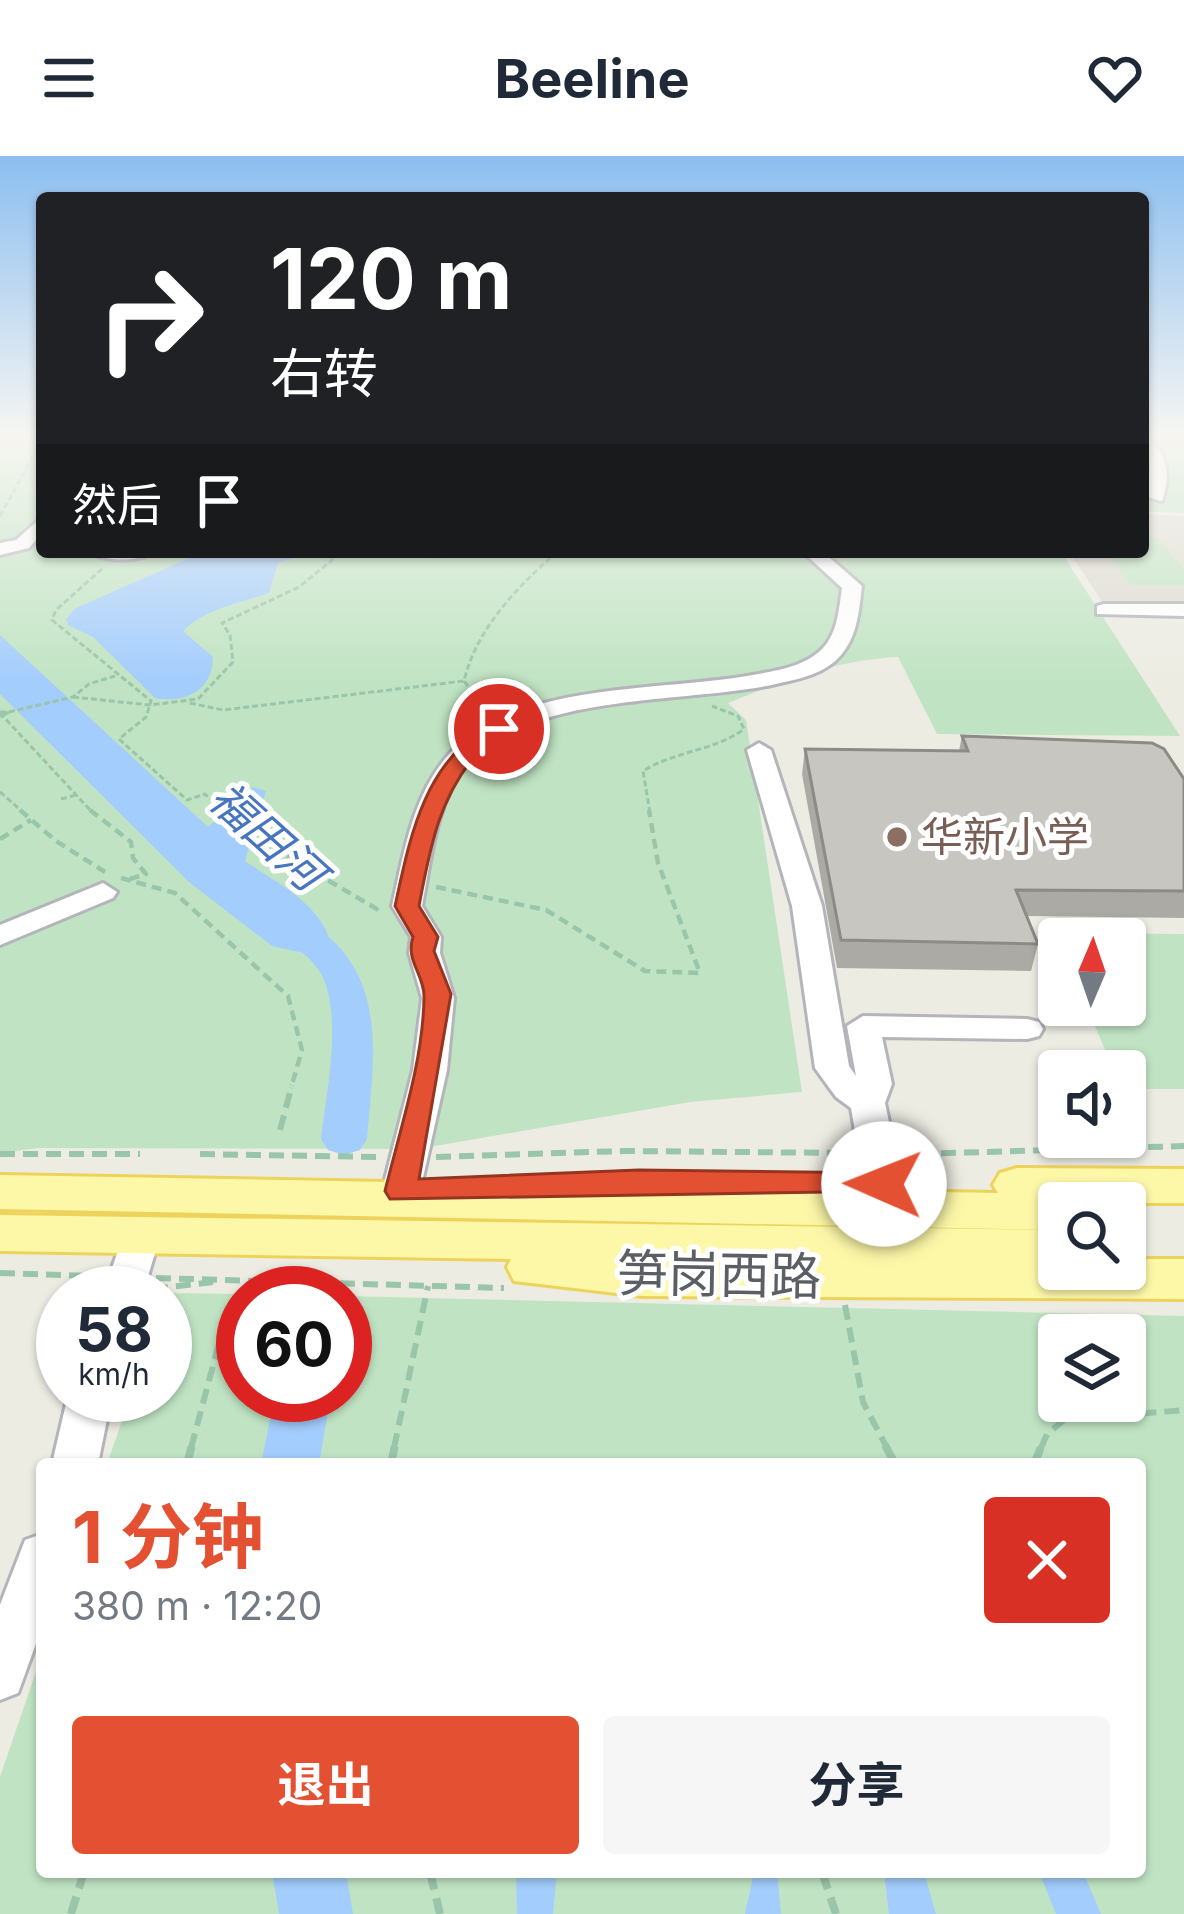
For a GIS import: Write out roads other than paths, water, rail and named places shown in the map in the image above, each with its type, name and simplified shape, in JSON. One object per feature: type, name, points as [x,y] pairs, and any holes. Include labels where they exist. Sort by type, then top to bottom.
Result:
[{"type":"main road","name":"笋岗西路","points":[[156,1266],[252,1238],[406,1169],[639,1181],[884,1164],[1184,1186]]},
{"type":"main road","name":"笋岗西路","points":[[0,1192],[78,1214],[252,1238],[641,1277],[1184,1279]]},
{"type":"main road","points":[[640,1226],[1038,1213]]},
{"type":"main road","points":[[1146,1213],[1184,1214]]},
{"type":"main road","name":"笋岗西路","points":[[0,1233],[78,1214]]},
{"type":"main road","name":"笋岗西路","points":[[78,1214],[122,1266]]},
{"type":"main road","name":"笋岗西路","points":[[252,1238],[640,1226]]},
{"type":"main road","points":[[640,1226],[1038,1248]]},
{"type":"main road","points":[[1146,1250],[1184,1251]]},
{"type":"street","points":[[0,549],[32,545]]},
{"type":"street","points":[[406,1169],[438,994],[421,951],[425,937],[407,906],[428,811],[443,782],[476,741],[554,710],[682,695],[805,669],[834,652],[848,620],[852,586],[819,558]]},
{"type":"street","points":[[1103,610],[1184,610]]},
{"type":"street","points":[[759,750],[807,906],[832,1067],[848,1089],[868,1102]]},
{"type":"street","points":[[0,936],[104,892]]},
{"type":"street","points":[[884,1164],[868,1102],[875,1084],[863,1026],[1028,1029]]},
{"type":"street","points":[[75,1458],[84,1422]]},
{"type":"street","points":[[0,1675],[36,1573]]},
{"type":"water","points":[[189,558],[293,558],[278,563],[269,593],[212,612],[183,631],[213,657],[208,679],[186,697],[155,698],[93,637],[68,625],[66,619],[76,608]]},
{"type":"water","points":[[0,635],[208,827],[253,787],[266,791],[245,861],[307,905],[330,941],[304,953],[272,946],[189,882],[0,694]]},
{"type":"water","points":[[516,1878],[556,1878],[553,1914],[517,1914]]},
{"type":"water","points":[[753,1878],[778,1878],[781,1914],[745,1914]]},
{"type":"water","points":[[885,1878],[926,1878],[936,1914],[889,1914]]},
{"type":"water","points":[[1041,1878],[1086,1878],[1101,1914],[1056,1914]]},
{"type":"waterway","name":"福田河","points":[[272,912],[324,953],[346,984],[352,1051],[344,1139]]},
{"type":"waterway","name":"福田河","points":[[291,1458],[298,1422]]},
{"type":"waterway","name":"福田河","points":[[310,1878],[316,1914]]},
{"type":"place","name":"华新小学","points":[[897,837]]}]
